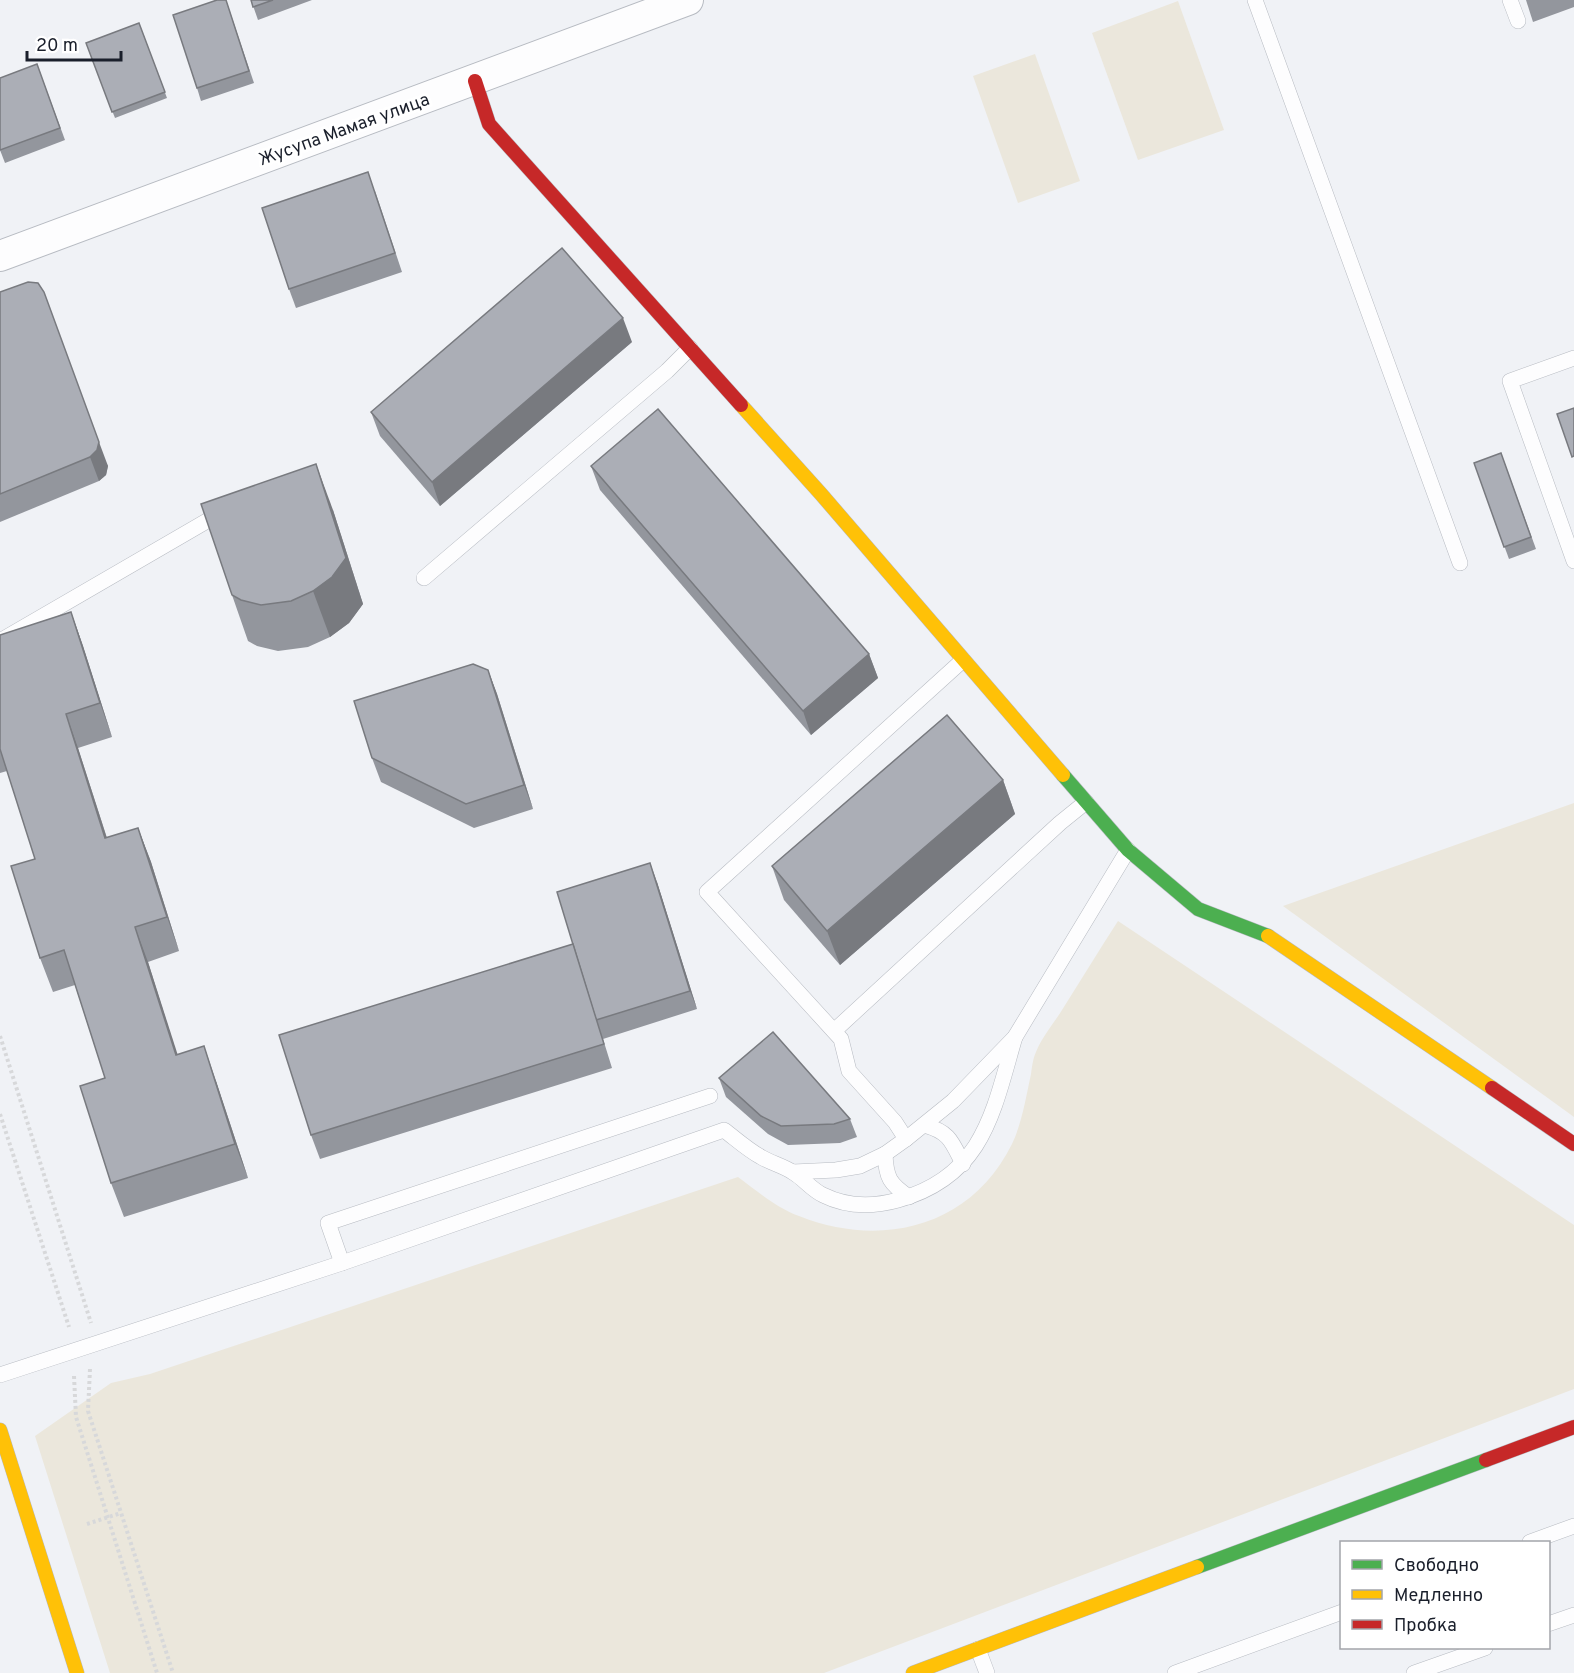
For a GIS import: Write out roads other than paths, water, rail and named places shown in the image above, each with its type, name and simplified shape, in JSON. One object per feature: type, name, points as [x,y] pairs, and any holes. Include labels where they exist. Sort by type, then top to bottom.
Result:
[{"type":"street","name":"Жусупа Мамая улица","points":[[0,256],[688,0]]},
{"type":"street","points":[[475,81],[489,124],[821,494],[1128,850],[1198,909],[1273,938],[1574,1144]]},
{"type":"street","points":[[913,1673],[1574,1427]]},
{"type":"street","points":[[0,1430],[77,1673]]},
{"type":"lane","points":[[1255,0],[1460,562]]},
{"type":"lane","points":[[1510,0],[1518,21]]},
{"type":"lane","points":[[424,579],[667,371],[690,348]]},
{"type":"lane","points":[[1574,358],[1510,381],[1574,561]]},
{"type":"lane","points":[[0,640],[235,504]]},
{"type":"lane","points":[[906,1139],[895,1122],[849,1071],[841,1038],[707,892],[963,660]]},
{"type":"lane","points":[[834,1031],[1060,823],[1086,802]]},
{"type":"lane","points":[[793,1172],[836,1170],[860,1166],[885,1154],[953,1101],[1015,1037],[1128,850]]},
{"type":"lane","points":[[0,1375],[342,1263],[724,1130],[760,1157],[793,1172],[822,1195],[858,1205],[882,1204],[909,1197],[940,1183],[963,1164],[982,1135],[993,1112],[1015,1037]]},
{"type":"lane","points":[[342,1263],[328,1223],[710,1096]]},
{"type":"lane","points":[[924,1125],[938,1129],[949,1136],[963,1164]]},
{"type":"lane","points":[[885,1154],[885,1168],[889,1180],[909,1197]]},
{"type":"lane","points":[[1533,1541],[1574,1526]]},
{"type":"lane","points":[[1176,1673],[1199,1669],[1340,1612]]},
{"type":"lane","points":[[1550,1623],[1574,1615]]},
{"type":"lane","points":[[978,1649],[987,1673]]},
{"type":"lane","points":[[1414,1673],[1480,1649]]}]
